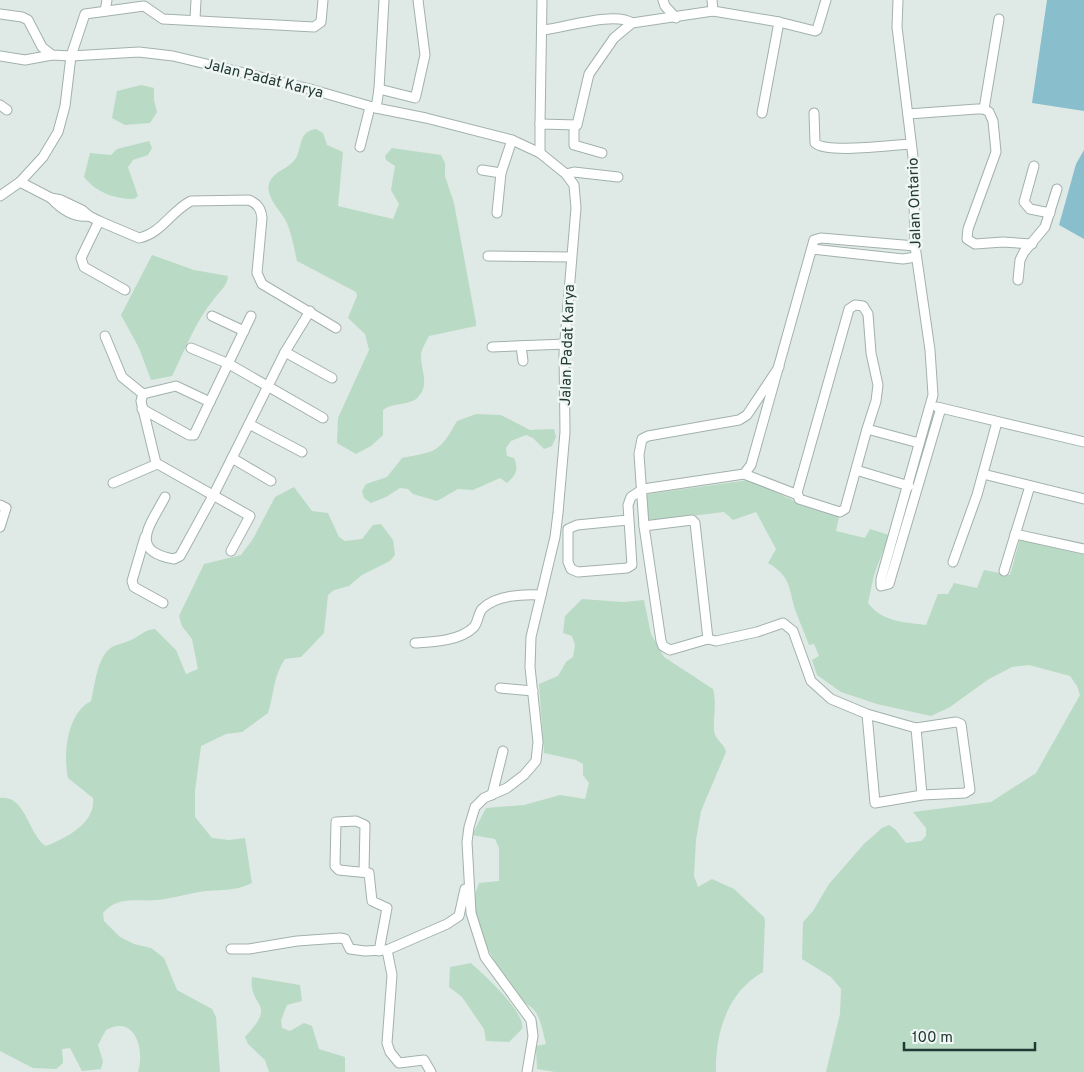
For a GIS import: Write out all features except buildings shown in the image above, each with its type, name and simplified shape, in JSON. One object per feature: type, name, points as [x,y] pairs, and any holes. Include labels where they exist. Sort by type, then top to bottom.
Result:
[{"type":"street","points":[[105,11],[107,0]]},
{"type":"street","points":[[195,19],[196,0]]},
{"type":"street","points":[[0,196],[20,182],[43,157],[58,132],[65,106],[71,56],[85,14],[144,6],[163,19],[195,19],[314,27],[321,22],[323,0]]},
{"type":"street","points":[[360,147],[379,89],[384,0]]},
{"type":"street","points":[[412,115],[425,55],[418,0]]},
{"type":"street","points":[[540,153],[542,0]]},
{"type":"street","points":[[663,0],[665,6],[676,18]]},
{"type":"street","points":[[712,0],[713,11]]},
{"type":"street","points":[[543,30],[622,18],[632,23],[676,18],[713,11],[778,22],[816,31],[826,0]]},
{"type":"street","name":"Jalan Ontario","points":[[898,0],[897,27],[911,144],[916,257],[930,350],[933,395],[936,407]]},
{"type":"street","points":[[0,14],[22,17],[28,20],[42,47],[52,55]]},
{"type":"street","points":[[984,109],[999,19]]},
{"type":"street","points":[[762,113],[778,22]]},
{"type":"street","points":[[602,154],[574,145],[574,126],[577,125],[589,74],[614,38],[632,23]]},
{"type":"street","name":"Jalan Padat Karya","points":[[0,56],[25,60],[52,55],[71,56],[139,52],[173,56],[310,88],[373,108],[412,115],[512,140],[540,153],[566,174],[574,185],[576,198],[566,344],[565,432],[558,513],[555,537],[531,637],[530,667],[538,742],[536,761],[524,775],[507,788],[492,795],[475,807],[468,842],[471,913],[485,956],[531,1020],[533,1036],[527,1072]]},
{"type":"street","points":[[379,89],[415,98]]},
{"type":"street","points":[[908,114],[984,109],[989,112],[993,121],[996,152],[968,229],[967,239],[975,244],[1003,242],[1032,244]]},
{"type":"street","points":[[814,113],[814,143],[819,146],[840,149],[911,144]]},
{"type":"street","points":[[540,124],[574,126]]},
{"type":"street","points":[[497,213],[501,173],[512,140]]},
{"type":"street","points":[[1034,166],[1024,202],[1030,209],[1050,213]]},
{"type":"street","points":[[482,170],[501,173]]},
{"type":"street","points":[[566,174],[574,172],[618,177]]},
{"type":"street","points":[[20,182],[51,198],[58,206],[77,216],[89,216],[139,238],[156,232],[184,205],[191,201],[249,200],[255,202],[262,211],[257,273],[262,284],[336,328]]},
{"type":"street","points":[[1018,280],[1020,260],[1045,228],[1057,189]]},
{"type":"street","points":[[99,221],[81,258],[81,262],[84,266],[125,290]]},
{"type":"street","points":[[744,474],[751,465],[814,240],[821,238],[915,246]]},
{"type":"street","points":[[812,249],[903,259],[916,257]]},
{"type":"street","points":[[488,256],[571,257]]},
{"type":"street","points":[[628,520],[572,526],[568,529],[568,562],[572,569],[578,572],[627,568],[632,565],[628,502],[643,489],[744,474],[798,495],[799,499],[840,512],[845,509],[876,401],[878,385],[868,314],[863,306],[855,305],[849,309],[798,495]]},
{"type":"street","points":[[145,536],[146,544],[154,552],[174,559],[180,556],[214,494],[285,352],[310,312]]},
{"type":"street","points":[[212,316],[244,331]]},
{"type":"street","points":[[142,409],[192,436],[251,316]]},
{"type":"street","points":[[105,336],[122,377],[142,394]]},
{"type":"street","points":[[492,347],[566,344]]},
{"type":"street","points":[[521,346],[523,361]]},
{"type":"street","points":[[191,348],[229,364],[323,418]]},
{"type":"street","points":[[285,352],[332,378]]},
{"type":"street","points":[[708,639],[670,650],[663,646],[644,526],[643,489],[639,454],[642,440],[648,436],[739,420],[747,415],[779,367]]},
{"type":"street","points":[[142,394],[176,386],[210,402]]},
{"type":"street","points":[[142,394],[142,409],[157,464],[214,494],[250,516],[231,551]]},
{"type":"street","points":[[936,407],[1084,442]]},
{"type":"street","points":[[936,407],[889,584],[881,586],[881,578],[914,487],[919,443],[936,407]]},
{"type":"street","points":[[953,562],[983,474],[998,422]]},
{"type":"street","points":[[249,424],[302,452]]},
{"type":"street","points":[[867,429],[919,443]]},
{"type":"street","points":[[232,458],[270,481]]},
{"type":"street","points":[[113,482],[157,464]]},
{"type":"street","points":[[856,470],[914,487]]},
{"type":"street","points":[[983,474],[1084,499]]},
{"type":"street","points":[[1004,571],[1030,486]]},
{"type":"street","points":[[163,603],[134,587],[132,581],[145,536],[165,497]]},
{"type":"street","points":[[0,505],[6,508],[0,527]]},
{"type":"street","points":[[644,526],[692,520],[695,522],[708,639],[710,642],[716,642],[783,623],[793,631],[811,681],[831,699],[867,714],[916,728],[956,722],[961,724],[970,790],[922,795],[875,803],[867,714]]},
{"type":"street","points":[[1015,534],[1084,549]]},
{"type":"street","points":[[415,643],[444,640],[470,629],[474,626],[482,609],[495,602],[523,594],[541,595]]},
{"type":"street","points":[[500,688],[533,691]]},
{"type":"street","points":[[916,728],[922,795]]},
{"type":"street","points":[[492,795],[503,751]]},
{"type":"street","points":[[364,871],[365,825],[356,821],[336,822],[335,866],[339,870],[364,871],[370,875],[372,901],[387,908],[383,950],[392,975],[388,1047],[395,1060],[399,1063],[424,1060],[431,1072]]},
{"type":"street","points":[[231,949],[249,949],[297,941],[340,938],[345,939],[350,949],[383,950],[447,924],[459,916],[468,876]]},
{"type":"green space","points":[[141,85],[154,88],[157,112],[150,123],[125,125],[112,118],[117,91]]},
{"type":"green space","points":[[316,129],[323,133],[327,145],[343,152],[338,206],[393,219],[399,204],[391,190],[395,166],[386,160],[385,156],[392,148],[441,155],[445,163],[445,176],[454,203],[476,322],[476,326],[429,336],[421,354],[424,386],[419,396],[412,401],[383,410],[383,435],[371,446],[356,454],[337,443],[338,418],[369,350],[365,334],[348,318],[357,296],[356,292],[297,261],[287,223],[273,202],[269,190],[272,178],[296,158],[306,133]]},
{"type":"green space","points":[[149,141],[152,148],[148,155],[133,160],[128,167],[138,196],[134,199],[120,198],[107,194],[89,183],[84,177],[90,153],[111,155],[117,149]]},
{"type":"green space","points":[[152,255],[194,270],[228,276],[225,286],[207,308],[196,327],[172,376],[151,380],[139,348],[121,315]]},
{"type":"green space","points":[[476,414],[501,415],[530,430],[554,429],[556,437],[552,446],[544,449],[533,438],[526,435],[511,441],[506,448],[507,456],[514,458],[516,469],[513,477],[507,483],[500,478],[473,490],[458,489],[437,501],[413,494],[408,489],[400,488],[386,497],[371,503],[364,498],[362,491],[366,484],[387,477],[402,458],[423,454],[436,449],[446,439],[457,421]]},
{"type":"green space","points":[[749,480],[803,505],[839,517],[836,531],[865,538],[870,529],[889,535],[874,575],[868,603],[887,618],[902,622],[926,625],[938,594],[948,594],[954,583],[977,588],[984,570],[1010,575],[1020,539],[1084,554],[1084,1072],[826,1072],[840,1014],[841,989],[831,977],[802,959],[803,922],[813,911],[829,884],[864,844],[882,828],[889,825],[896,830],[906,843],[921,841],[926,836],[926,828],[913,812],[991,802],[1036,773],[1080,695],[1077,686],[1070,676],[1029,665],[1012,667],[989,679],[950,707],[931,716],[877,704],[841,692],[817,675],[812,660],[819,656],[814,644],[809,645],[785,578],[776,568],[768,563],[776,549],[756,512],[733,520],[724,512],[649,521],[646,498],[648,494]]},
{"type":"green space","points":[[294,487],[312,511],[328,513],[339,537],[345,541],[362,539],[373,525],[381,524],[393,540],[395,555],[390,561],[362,575],[349,586],[334,590],[328,595],[324,633],[301,657],[285,659],[276,679],[268,713],[242,732],[226,734],[201,746],[195,791],[195,817],[212,838],[229,840],[245,838],[252,883],[233,889],[199,892],[162,899],[128,900],[109,907],[103,913],[104,921],[120,937],[134,944],[151,948],[164,958],[177,990],[212,1009],[216,1017],[220,1072],[138,1072],[140,1053],[136,1036],[131,1030],[116,1026],[106,1030],[98,1045],[103,1061],[101,1069],[82,1071],[70,1048],[62,1049],[63,1063],[56,1069],[33,1068],[0,1051],[0,798],[9,799],[16,803],[35,834],[46,846],[62,839],[85,822],[93,807],[93,798],[68,778],[67,746],[72,724],[83,707],[91,701],[97,672],[103,657],[112,647],[155,629],[176,650],[186,674],[198,669],[192,639],[182,626],[179,616],[204,564],[241,555],[253,539],[275,497]]},
{"type":"green space","points":[[582,599],[623,602],[644,600],[651,634],[664,657],[713,689],[715,700],[714,731],[726,752],[701,811],[696,840],[694,876],[698,887],[712,879],[734,889],[765,920],[763,972],[751,980],[732,1002],[721,1029],[716,1058],[716,1072],[555,1072],[537,1069],[536,1046],[546,1044],[539,1018],[534,1010],[514,991],[498,968],[480,928],[474,902],[479,883],[499,881],[499,848],[495,839],[472,835],[486,808],[524,805],[560,795],[585,799],[589,783],[583,775],[583,764],[576,760],[544,753],[539,684],[558,676],[566,662],[573,657],[575,645],[572,636],[563,633],[565,616]]},
{"type":"green space","points":[[471,963],[502,994],[517,1013],[522,1029],[509,1042],[486,1041],[484,1029],[462,997],[449,987],[450,967]]},
{"type":"green space","points":[[252,977],[300,985],[302,1001],[287,1005],[281,1020],[282,1028],[290,1031],[304,1023],[312,1026],[319,1049],[345,1057],[345,1072],[269,1072],[265,1060],[248,1044],[245,1037],[260,1017],[261,1011],[254,995]]},
{"type":"water","points":[[1047,0],[1084,0],[1084,111],[1032,103]]},
{"type":"water","points":[[1084,150],[1084,239],[1059,225],[1076,164]]}]
